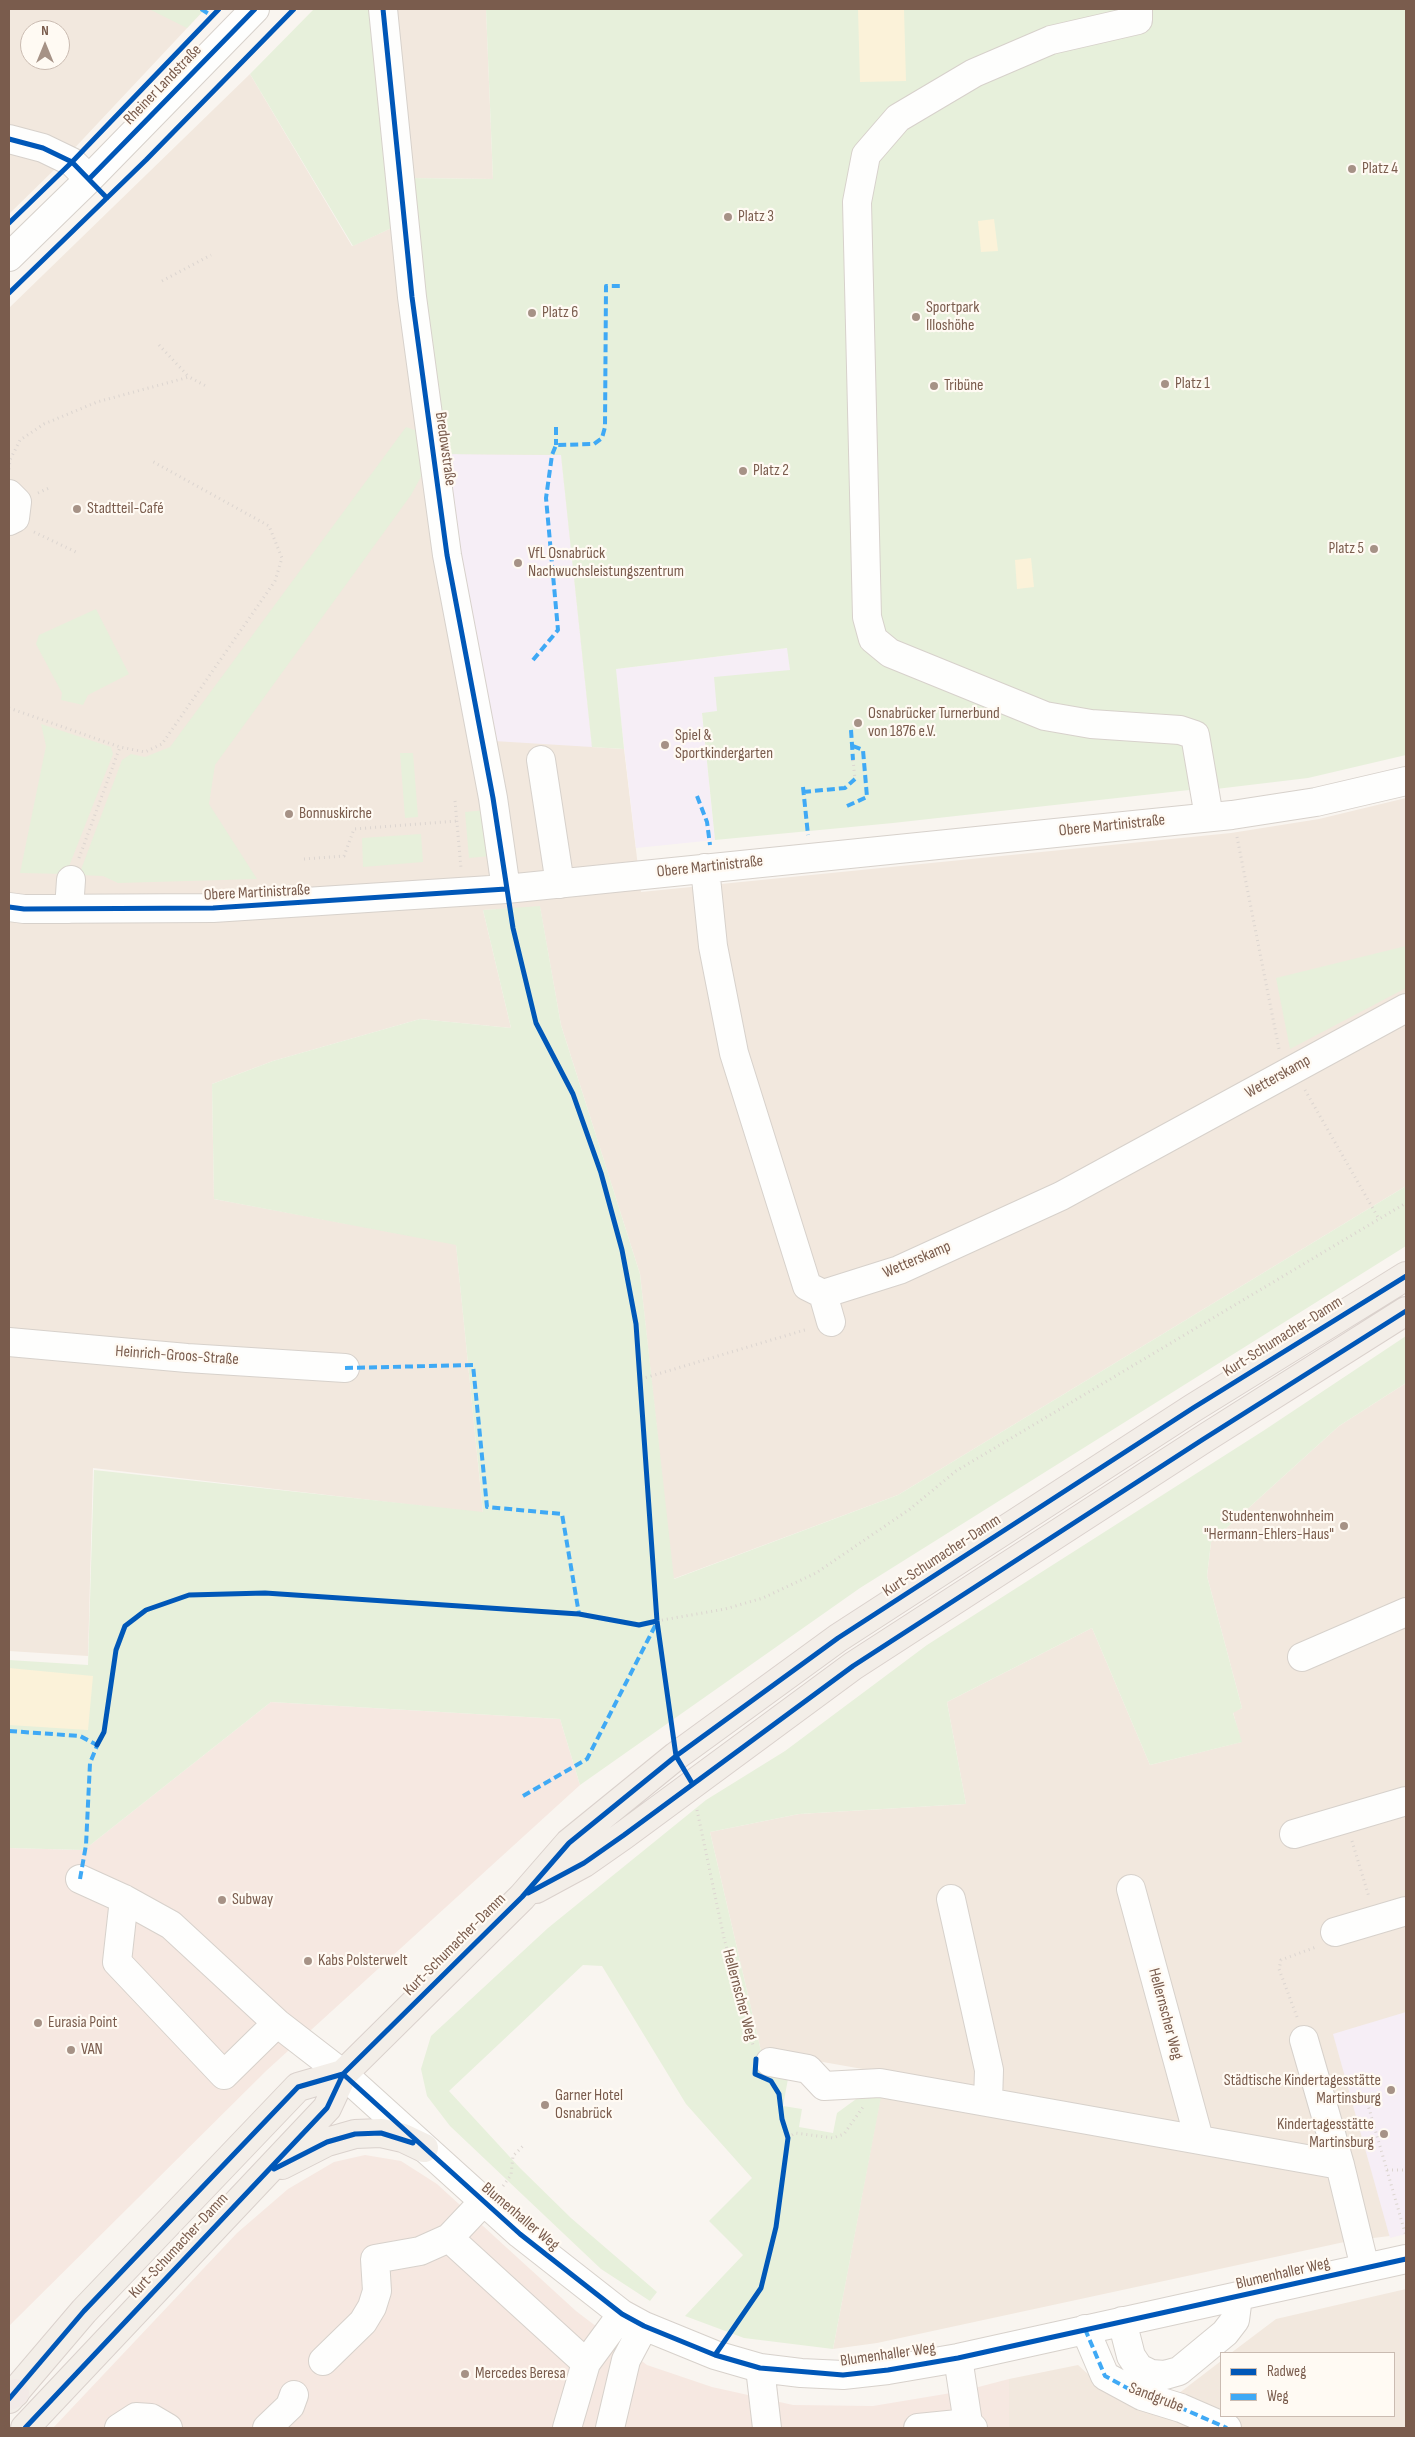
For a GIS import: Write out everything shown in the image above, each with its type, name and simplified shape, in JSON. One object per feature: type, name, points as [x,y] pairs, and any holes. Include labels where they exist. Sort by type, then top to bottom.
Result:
[{"type":"main road","name":"Kurt-Schumacher-Damm","points":[[25,2428],[327,2108],[343,2074],[522,1897],[576,1836],[676,1756],[838,1638],[1193,1408],[1406,1276]]},
{"type":"main road","name":"Kurt-Schumacher-Damm","points":[[522,1897],[584,1863],[853,1666],[1202,1440],[1406,1311]]},
{"type":"main road","name":"Kurt-Schumacher-Damm","points":[[11,2396],[84,2311],[298,2087],[343,2074]]},
{"type":"main road","points":[[265,2173],[327,2142],[355,2134],[381,2133],[403,2138],[424,2148]]},
{"type":"street","name":"Rheiner Landstraße","points":[[9,257],[90,179],[255,9]]},
{"type":"street","name":"Bredowstraße","points":[[383,9],[412,297],[446,546],[493,798],[506,889]]},
{"type":"street","points":[[1138,9],[1138,20],[1051,40],[974,73],[898,118],[866,155],[857,202],[867,617],[872,639],[890,653],[1045,716],[1091,724],[1180,730],[1195,735],[1221,816]]},
{"type":"street","points":[[9,139],[43,148],[72,162],[90,179]]},
{"type":"street","points":[[541,760],[560,884]]},
{"type":"street","name":"Obere Martinistraße","points":[[9,906],[24,909],[213,908],[506,889],[1221,816],[1316,802],[1406,781]]},
{"type":"street","points":[[705,868],[713,946],[734,1053],[807,1286],[824,1294],[832,1322]]},
{"type":"street","points":[[69,909],[71,880]]},
{"type":"street","name":"Wetterskamp","points":[[824,1294],[899,1270],[1061,1196],[1406,1008]]},
{"type":"street","name":"Heinrich-Groos-Straße","points":[[9,1342],[188,1358],[345,1368]]},
{"type":"street","points":[[1302,1657],[1406,1612]]},
{"type":"street","points":[[1294,1834],[1406,1801]]},
{"type":"street","name":"Blumenhaller Weg","points":[[80,1879],[124,1899],[171,1925],[277,2023],[343,2074],[483,2202],[570,2275],[633,2320],[715,2356],[760,2368],[843,2375],[888,2370],[958,2358],[1406,2259]]},
{"type":"street","name":"Hellernscher Weg","points":[[1131,1889],[1199,2139]]},
{"type":"street","points":[[124,1899],[117,1962],[224,2075],[277,2023]]},
{"type":"street","points":[[951,1899],[989,2070],[988,2102]]},
{"type":"street","points":[[1329,1938],[1406,1910]]},
{"type":"street","points":[[1304,2040],[1340,2165],[1365,2268]]},
{"type":"street","points":[[770,2062],[808,2069],[824,2086],[880,2083],[1340,2165]]},
{"type":"street","points":[[323,2362],[363,2322],[372,2307],[376,2291],[375,2260],[420,2251],[449,2238],[483,2202]]},
{"type":"street","points":[[449,2238],[586,2362]]},
{"type":"street","points":[[1122,2322],[1131,2356],[1139,2368],[1151,2374],[1165,2375],[1179,2371],[1225,2333],[1235,2320],[1238,2297]]},
{"type":"street","points":[[566,2428],[586,2362],[633,2320]]},
{"type":"street","points":[[610,2428],[633,2320]]},
{"type":"street","name":"Sandgrube","points":[[1086,2329],[1105,2376],[1142,2396],[1181,2408],[1227,2428]]},
{"type":"street","points":[[918,2428],[970,2426],[958,2358]]},
{"type":"street","points":[[760,2368],[767,2428]]},
{"type":"street","points":[[267,2428],[290,2406],[294,2396]]},
{"type":"street","points":[[119,2428],[136,2417],[151,2418],[166,2427]]},
{"type":"path","points":[[162,281],[210,255]]},
{"type":"path","points":[[159,344],[189,377],[206,386]]},
{"type":"path","points":[[9,469],[10,460],[20,440],[44,424],[97,402],[189,377]]},
{"type":"path","points":[[9,708],[120,746],[145,752],[162,744],[275,582],[282,558],[269,526],[150,460]]},
{"type":"path","points":[[11,511],[32,531],[76,552]]},
{"type":"path","points":[[71,880],[120,746]]},
{"type":"path","points":[[854,760],[855,779]]},
{"type":"path","points":[[455,801],[462,870]]},
{"type":"path","points":[[1221,816],[1280,1054],[1293,1069],[1379,1219]]},
{"type":"path","points":[[304,860],[344,856],[354,829],[457,820]]},
{"type":"path","points":[[657,1621],[726,1608],[763,1598],[816,1574],[910,1509],[956,1472],[1406,1203]]},
{"type":"path","points":[[640,1379],[832,1322]]},
{"type":"path","points":[[1345,1819],[1375,1920]]},
{"type":"path","points":[[1304,2040],[1293,2001],[1279,1969],[1282,1960],[1329,1938]]},
{"type":"path","points":[[788,2138],[795,2133],[833,2138],[844,2134],[880,2083]]},
{"type":"path","points":[[1324,2109],[1377,2096]]},
{"type":"path","points":[[1366,2098],[1406,2236]]},
{"type":"path","points":[[483,2202],[506,2183],[512,2169],[513,2156],[524,2146]]},
{"type":"path","points":[[1387,2170],[1406,2170]]},
{"type":"shaded area","points":[[9,9],[205,9],[54,170],[9,214]]},
{"type":"shaded area","points":[[391,9],[486,9],[493,179],[408,178]]},
{"type":"shaded area","points":[[250,74],[352,246],[396,226],[561,455],[592,747],[624,749],[641,892],[1231,833],[1319,819],[1406,798],[1406,1186],[898,1495],[673,1579],[640,1274],[561,1025],[540,907],[483,910],[511,1028],[420,1019],[273,1061],[212,1084],[214,1199],[456,1244],[483,1513],[93,1468],[88,1656],[9,1651],[9,308]]},
{"type":"shaded area","name":"VfL Osnabrück Nachwuchsleistungszentrum","points":[[443,454],[561,455],[592,747],[494,741]]},
{"type":"shaded area","name":"Spiel & Sportkindergarten","points":[[788,648],[790,670],[717,711],[702,714],[715,840],[636,848],[615,669]]},
{"type":"shaded area","points":[[1406,1383],[1406,2234],[1349,2241],[877,2343],[833,2349],[885,2073],[761,2051],[710,1832],[799,1814],[966,1804],[947,1702],[1092,1628],[1150,1765],[1241,1742],[1233,1712],[1242,1708],[1207,1576],[1211,1542],[1339,1426]]},
{"type":"shaded area","points":[[271,1702],[560,1719],[580,1785],[266,2071],[9,2326],[9,1848],[84,1850]]},
{"type":"shaded area","name":"Kindertagesstätte Martinsburg","points":[[1406,2012],[1406,2234],[1390,2238],[1333,2034]]},
{"type":"shaded area","points":[[365,2155],[401,2161],[437,2184],[576,2311],[647,2365],[712,2387],[793,2405],[873,2406],[963,2391],[1009,2379],[1009,2428],[53,2428],[237,2233],[288,2189],[334,2162]]},
{"type":"shaded area","points":[[1406,2289],[1406,2428],[1009,2428],[1009,2379],[1078,2365],[1101,2386],[1157,2410],[1220,2362],[1220,2417],[1395,2417],[1395,2352],[1232,2352],[1276,2319]]},
{"type":"green space","points":[[149,9],[205,9],[187,28]]},
{"type":"green space","points":[[314,9],[375,9],[396,226],[353,246],[250,74]]},
{"type":"green space","name":"Sportpark Illoshöhe","points":[[486,9],[1406,9],[1406,755],[1308,778],[1216,789],[1187,763],[1189,790],[893,823],[715,840],[702,713],[717,711],[714,677],[790,670],[787,648],[616,669],[624,749],[592,747],[561,455],[443,454],[408,178],[493,179]]},
{"type":"green space","points":[[406,427],[418,431],[423,473],[411,495],[215,765],[209,804],[257,879],[118,883],[103,876],[79,875],[122,760],[131,754],[145,757],[170,747]]},
{"type":"green space","points":[[96,609],[129,674],[88,695],[83,705],[61,700],[62,693],[36,644],[39,635]]},
{"type":"green space","points":[[41,724],[111,747],[113,754],[66,874],[20,873],[46,746]]},
{"type":"green space","points":[[400,753],[413,753],[418,817],[405,818]]},
{"type":"green space","points":[[486,810],[490,856],[469,858],[465,812]]},
{"type":"green space","points":[[421,834],[423,862],[363,867],[362,838]]},
{"type":"green space","points":[[540,906],[561,1025],[640,1274],[674,1579],[898,1495],[1406,1186],[1406,1246],[860,1588],[580,1785],[560,1719],[271,1702],[84,1850],[9,1848],[9,1660],[88,1665],[94,1470],[483,1512],[456,1245],[214,1199],[212,1084],[273,1061],[420,1019],[511,1028],[483,910]]},
{"type":"green space","points":[[1406,946],[1406,988],[1290,1049],[1276,978]]},
{"type":"green space","points":[[1406,1336],[1406,1383],[1339,1426],[1211,1542],[1207,1576],[1242,1708],[1233,1713],[1242,1742],[1150,1765],[1092,1628],[947,1702],[966,1804],[799,1814],[710,1832],[761,2051],[792,2057],[783,2106],[802,2109],[799,2127],[833,2133],[837,2113],[863,2094],[881,2097],[833,2349],[744,2338],[685,2316],[743,2255],[709,2221],[752,2178],[686,2104],[602,1966],[583,1965],[449,2091],[520,2168],[571,2218],[657,2292],[650,2301],[601,2269],[450,2126],[427,2096],[421,2069],[431,2036],[548,1928],[706,1800],[785,1751],[927,1645],[1263,1431]]},
{"type":"sand","points":[[858,9],[904,9],[906,81],[860,82]]},
{"type":"sand","points":[[994,219],[998,251],[981,252],[978,221]]},
{"type":"sand","points":[[1031,558],[1034,587],[1017,589],[1015,560]]},
{"type":"sand","points":[[9,1668],[93,1676],[88,1730],[9,1725]]},
{"type":"marked path","points":[[201,9],[212,16]]},
{"type":"marked path","points":[[533,660],[558,630],[546,498],[552,455],[556,445],[594,444],[602,438],[605,427],[606,286],[622,286]]},
{"type":"marked path","points":[[556,427],[556,445]]},
{"type":"marked path","points":[[851,730],[853,760]]},
{"type":"marked path","points":[[847,806],[867,797],[863,750],[853,746]]},
{"type":"marked path","points":[[803,792],[845,788],[855,779]]},
{"type":"marked path","points":[[803,787],[808,835]]},
{"type":"marked path","points":[[697,796],[707,822],[710,845]]},
{"type":"marked path","points":[[345,1368],[473,1365],[487,1507],[562,1514],[579,1614]]},
{"type":"marked path","points":[[523,1796],[587,1759],[656,1624]]},
{"type":"marked path","points":[[9,1731],[80,1736],[97,1745]]},
{"type":"marked path","points":[[80,1879],[86,1845],[90,1763],[99,1741]]},
{"type":"marked path","points":[[1085,2329],[1105,2376],[1142,2396],[1181,2408],[1227,2428]]},
{"type":"cycle path","points":[[9,223],[72,162],[219,9]]},
{"type":"cycle path","points":[[89,179],[255,9]]},
{"type":"cycle path","points":[[9,293],[146,160],[294,9]]},
{"type":"cycle path","points":[[383,9],[412,297],[447,555],[493,798],[513,928],[536,1023],[573,1094],[601,1173],[622,1250],[636,1324],[657,1621],[676,1756],[692,1783]]},
{"type":"cycle path","points":[[9,139],[43,148],[72,162],[107,198]]},
{"type":"cycle path","points":[[9,907],[24,909],[213,908],[506,889]]},
{"type":"cycle path","points":[[25,2428],[327,2108],[343,2074],[522,1897],[569,1843],[676,1756],[838,1638],[1193,1408],[1406,1276]]},
{"type":"cycle path","points":[[528,1893],[584,1863],[853,1666],[1202,1440],[1406,1311]]},
{"type":"cycle path","points":[[97,1745],[104,1732],[116,1650],[125,1626],[146,1610],[189,1595],[265,1593],[579,1614],[639,1625],[657,1621]]},
{"type":"cycle path","points":[[715,2355],[761,2288],[776,2227],[788,2138],[782,2119],[779,2094],[771,2081],[755,2074],[756,2059]]},
{"type":"cycle path","points":[[343,2074],[520,2234],[622,2314],[644,2326],[715,2355],[760,2368],[843,2375],[888,2370],[958,2358],[1406,2259]]},
{"type":"cycle path","points":[[9,2399],[84,2311],[298,2087],[343,2074]]},
{"type":"cycle path","points":[[274,2169],[327,2142],[355,2134],[381,2133],[413,2143]]},
{"type":"place","name":"Platz 4","points":[[1352,169]]},
{"type":"place","name":"Platz 3","points":[[728,217]]},
{"type":"place","name":"Platz 6","points":[[532,313]]},
{"type":"place","name":"Sportpark Illoshöhe","points":[[916,317]]},
{"type":"place","name":"Platz 1","points":[[1165,384]]},
{"type":"place","name":"Tribüne","points":[[934,386]]},
{"type":"place","name":"Platz 2","points":[[743,471]]},
{"type":"place","name":"Stadtteil-Café","points":[[77,509]]},
{"type":"place","name":"Platz 5","points":[[1374,549]]},
{"type":"place","name":"VfL Osnabrück Nachwuchsleistungszentrum","points":[[518,563]]},
{"type":"place","name":"Osnabrücker Turnerbund von 1876 e.V.","points":[[858,723]]},
{"type":"place","name":"Spiel & Sportkindergarten","points":[[665,745]]},
{"type":"place","name":"Bonnuskirche","points":[[289,814]]},
{"type":"place","name":"Studentenwohnheim \"Hermann-Ehlers-Haus\"","points":[[1344,1526]]},
{"type":"place","name":"Subway","points":[[222,1900]]},
{"type":"place","name":"Kabs Polsterwelt","points":[[308,1961]]},
{"type":"place","name":"Eurasia Point","points":[[38,2023]]},
{"type":"place","name":"VAN","points":[[71,2050]]},
{"type":"place","name":"Städtische Kindertagesstätte Martinsburg","points":[[1391,2090]]},
{"type":"place","name":"Garner Hotel Osnabrück","points":[[545,2105]]},
{"type":"place","name":"Kindertagesstätte Martinsburg","points":[[1384,2134]]},
{"type":"place","name":"Mercedes Beresa","points":[[465,2374]]}]
